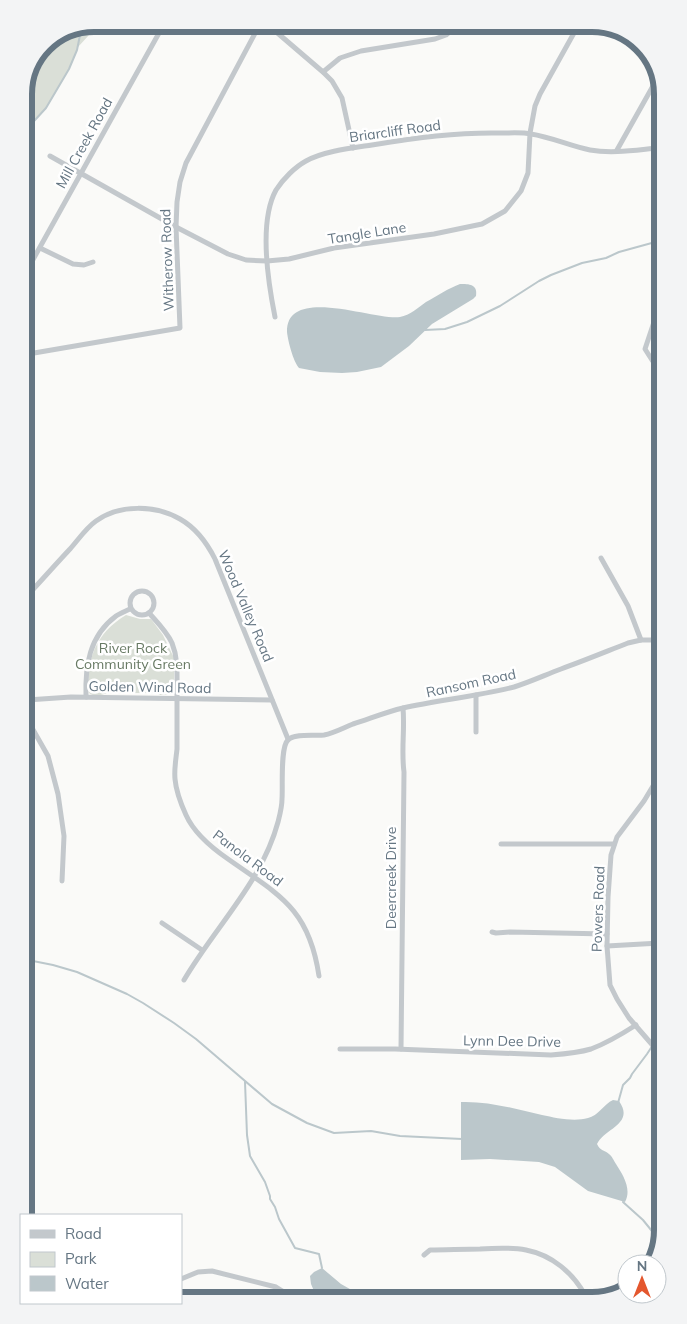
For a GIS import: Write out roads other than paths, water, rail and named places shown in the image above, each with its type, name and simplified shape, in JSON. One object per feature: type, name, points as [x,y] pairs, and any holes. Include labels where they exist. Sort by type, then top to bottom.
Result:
[{"type":"street","name":"Mill Creek Road","points":[[33,260],[159,32]]},
{"type":"street","name":"Witherow Road","points":[[33,353],[180,328],[176,227],[180,182],[186,163],[256,32]]},
{"type":"street","points":[[277,32],[332,81],[342,98],[353,148]]},
{"type":"street","points":[[323,72],[340,58],[361,51],[435,39],[449,33]]},
{"type":"street","name":"Tangle Lane","points":[[50,156],[176,227],[228,254],[246,260],[268,261],[289,259],[334,248],[434,234],[482,224],[505,211],[521,191],[528,173],[530,133],[535,106],[574,33]]},
{"type":"street","points":[[617,150],[653,86]]},
{"type":"street","name":"Briarcliff Road","points":[[275,317],[268,261],[268,212],[279,185],[306,161],[325,154],[353,148],[428,136],[480,132],[530,133],[590,150],[654,148]]},
{"type":"street","points":[[40,248],[73,264],[84,265],[93,262]]},
{"type":"street","points":[[654,322],[645,349],[654,362]]},
{"type":"street","name":"Wood Valley Road","points":[[33,589],[96,521],[114,512],[131,508],[152,509],[180,519],[189,525],[209,547],[272,700],[287,741],[283,752],[280,815],[270,844],[254,878],[217,932],[202,950],[184,980]]},
{"type":"street","points":[[601,558],[628,606],[641,640]]},
{"type":"street","points":[[138,591],[149,593],[154,600],[153,608],[144,615],[134,613],[130,609],[129,603],[132,595],[138,591]]},
{"type":"street","points":[[86,698],[87,665],[90,651],[105,627],[117,616],[130,609]]},
{"type":"street","name":"Panola Road","points":[[149,613],[171,641],[175,652],[177,663],[175,779],[187,818],[200,836],[217,852],[273,890],[290,905],[303,924],[313,945],[319,976]]},
{"type":"street","name":"Ransom Road","points":[[287,741],[292,737],[332,733],[347,726],[403,708],[516,686],[628,643],[654,640]]},
{"type":"street","points":[[476,695],[476,732]]},
{"type":"street","name":"Golden Wind Road","points":[[33,700],[177,698],[272,700]]},
{"type":"street","name":"Deercreek Drive","points":[[401,1049],[403,708]]},
{"type":"street","points":[[33,730],[48,756],[58,794],[64,836],[62,881]]},
{"type":"street","name":"Powers Road","points":[[636,1025],[616,999],[610,985],[607,946],[609,876],[611,855],[617,836],[644,801],[654,784]]},
{"type":"street","points":[[501,844],[614,844]]},
{"type":"street","points":[[162,923],[202,950]]},
{"type":"street","points":[[492,932],[607,934]]},
{"type":"street","points":[[607,946],[654,943]]},
{"type":"street","points":[[636,1025],[654,1046]]},
{"type":"street","name":"Lynn Dee Drive","points":[[340,1049],[401,1049],[551,1055],[572,1053],[598,1046],[636,1025]]},
{"type":"street","points":[[424,1255],[430,1250],[507,1248],[527,1250],[550,1258],[567,1271],[583,1292]]},
{"type":"street","points":[[182,1278],[198,1272],[212,1271],[269,1284],[283,1291]]},
{"type":"water","points":[[460,284],[474,287],[476,289],[476,296],[432,324],[409,346],[381,367],[357,372],[320,372],[299,368],[295,361],[287,332],[291,318],[301,310],[316,307],[334,308],[388,317],[400,317],[411,313],[426,302]]},
{"type":"water","points":[[613,1100],[619,1101],[623,1109],[623,1115],[617,1125],[597,1144],[611,1156],[624,1177],[628,1192],[625,1202],[588,1191],[555,1167],[539,1162],[490,1159],[461,1160],[461,1102],[492,1104],[577,1120],[592,1117]]},
{"type":"water","points":[[322,1268],[341,1284],[354,1292],[314,1291],[310,1276]]},
{"type":"waterway","points":[[33,122],[46,108],[69,69],[77,50],[80,35]]},
{"type":"waterway","points":[[425,330],[445,329],[467,322],[500,306],[551,275],[582,263],[606,258],[619,252],[654,242]]},
{"type":"waterway","points":[[33,961],[77,972],[143,1003],[196,1039],[272,1104],[307,1123],[334,1133],[371,1131],[400,1136],[462,1139]]},
{"type":"waterway","points":[[618,1103],[623,1085],[654,1043]]},
{"type":"waterway","points":[[245,1082],[247,1135],[250,1156],[265,1182],[279,1219],[295,1248],[319,1254],[322,1268]]},
{"type":"waterway","points":[[623,1202],[643,1220],[654,1234]]},
{"type":"park label","name":"River Rock Community Green","points":[[133,656]]}]
